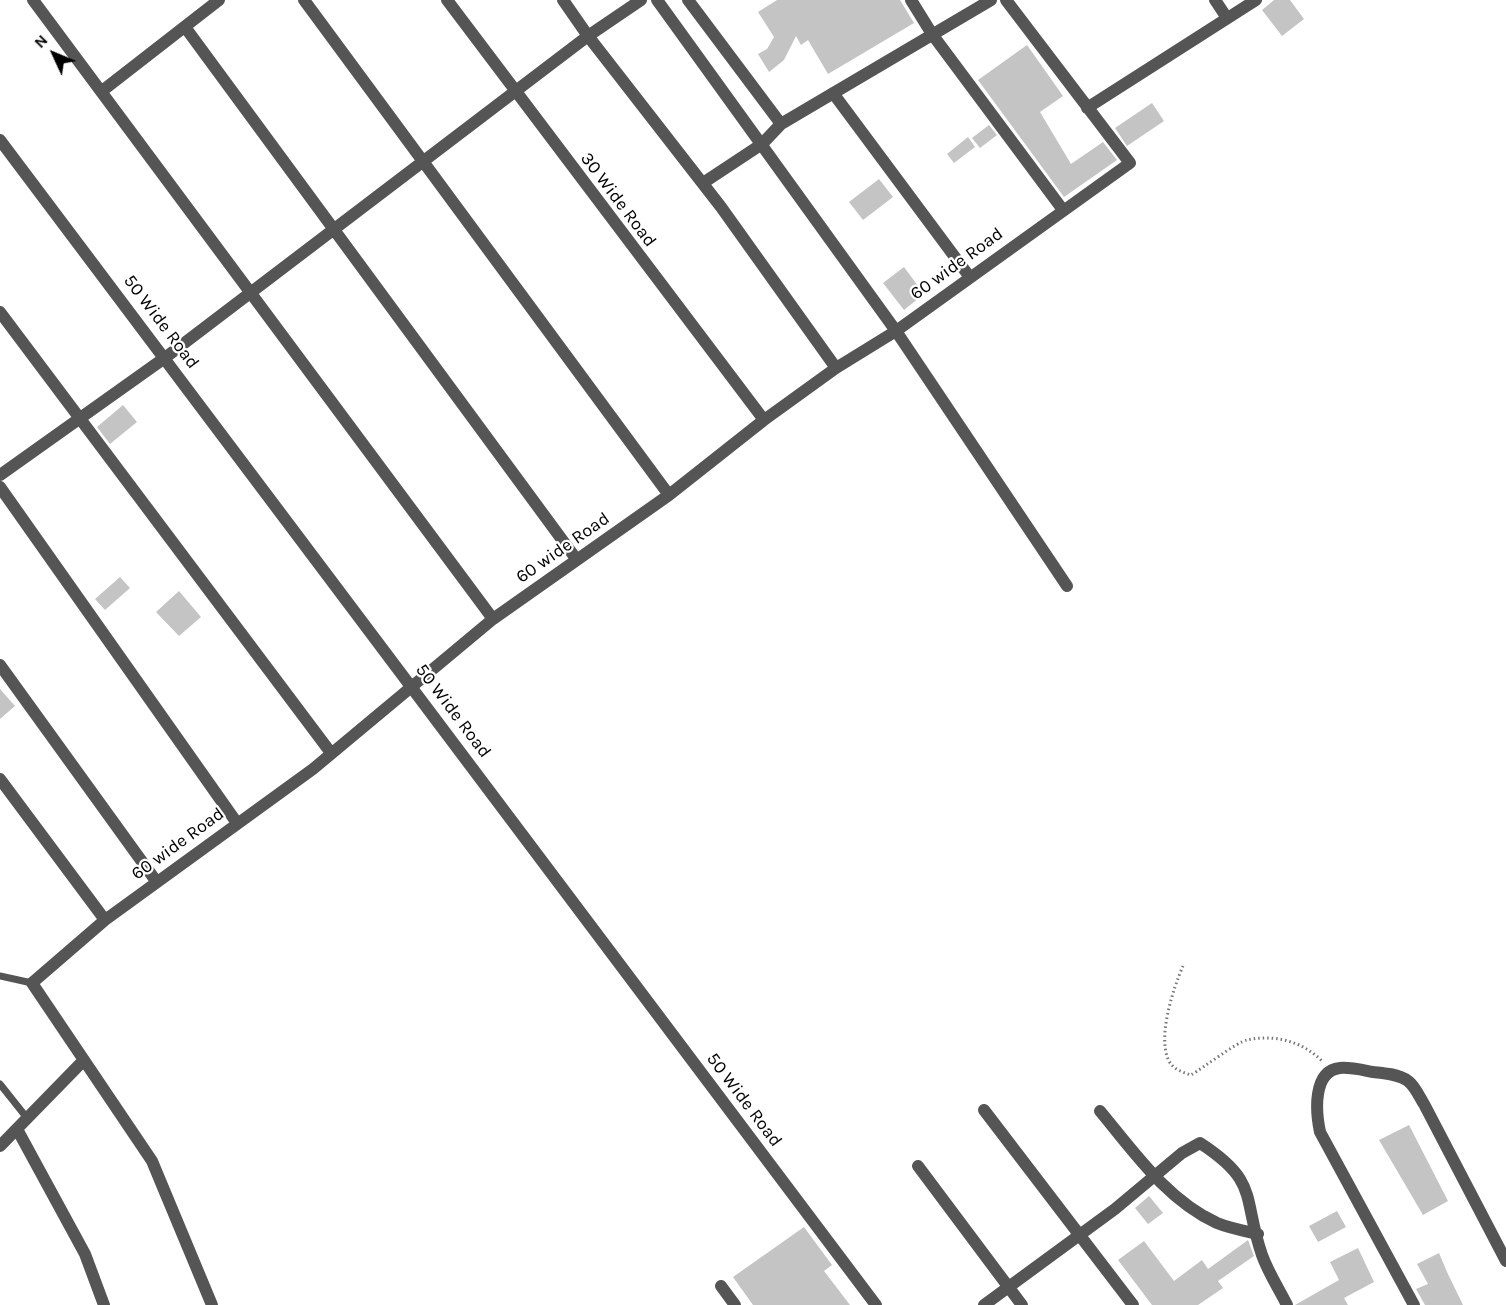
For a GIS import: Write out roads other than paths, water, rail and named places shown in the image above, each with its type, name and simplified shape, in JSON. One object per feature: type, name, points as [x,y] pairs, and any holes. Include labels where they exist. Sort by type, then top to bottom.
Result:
[{"type":"street","points":[[33,0],[493,619]]},
{"type":"street","points":[[102,91],[219,0]]},
{"type":"street","points":[[304,0],[669,495]]},
{"type":"street","name":"30 Wide Road","points":[[447,0],[514,93],[764,420]]},
{"type":"street","points":[[563,0],[588,36],[703,183],[836,368]]},
{"type":"street","points":[[0,476],[166,357],[588,36],[640,0]]},
{"type":"street","points":[[657,0],[896,331],[1067,586]]},
{"type":"street","points":[[688,0],[781,124]]},
{"type":"street","points":[[911,0],[932,34],[1063,210]]},
{"type":"street","points":[[703,183],[762,144],[781,124],[991,0]]},
{"type":"street","points":[[1006,0],[1087,108],[1256,0]]},
{"type":"street","points":[[1215,0],[1227,18]]},
{"type":"street","points":[[185,27],[577,560]]},
{"type":"street","points":[[833,93],[969,276]]},
{"type":"street","name":"60 wide Road","points":[[32,982],[105,920],[331,753],[493,619],[669,495],[764,420],[836,368],[896,331],[969,276],[1130,163],[1087,108]]},
{"type":"street","name":"50 Wide Road","points":[[0,140],[166,357],[876,1305]]},
{"type":"street","points":[[0,312],[331,753]]},
{"type":"street","points":[[0,487],[237,824]]},
{"type":"street","points":[[0,665],[156,881]]},
{"type":"street","points":[[0,779],[105,920]]},
{"type":"street","points":[[32,982],[152,1161],[212,1305]]},
{"type":"street","points":[[0,1146],[84,1060]]},
{"type":"street","points":[[1414,1305],[1320,1132],[1316,1113],[1318,1093],[1323,1080],[1330,1072],[1340,1068],[1364,1070],[1392,1074],[1409,1082],[1424,1104],[1503,1247],[1506,1261]]},
{"type":"street","points":[[984,1110],[1132,1305]]},
{"type":"street","points":[[1100,1111],[1154,1176],[1173,1193],[1217,1223],[1258,1234]]},
{"type":"street","points":[[17,1129],[85,1254],[104,1305]]},
{"type":"street","points":[[984,1305],[1080,1234],[1182,1153],[1200,1143],[1233,1168],[1246,1187],[1262,1255],[1287,1305]]},
{"type":"street","points":[[918,1166],[1022,1305]]},
{"type":"street","points":[[721,1286],[735,1305]]},
{"type":"lane","points":[[0,976],[32,982]]},
{"type":"lane","points":[[0,1084],[27,1118]]}]
